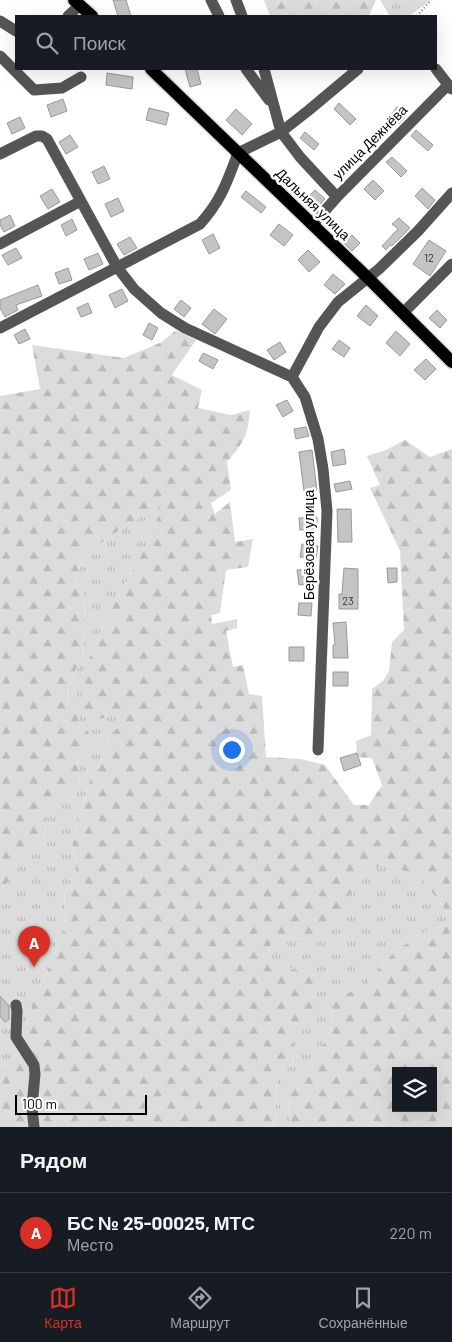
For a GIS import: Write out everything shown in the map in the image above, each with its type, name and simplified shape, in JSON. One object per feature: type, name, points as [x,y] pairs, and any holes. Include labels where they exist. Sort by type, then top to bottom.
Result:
[{"type":"main road","points":[[77,3],[91,15]]},
{"type":"main road","name":"Дальняя улица","points":[[152,70],[368,278],[452,362]]},
{"type":"street","points":[[211,0],[218,15]]},
{"type":"street","points":[[236,0],[242,15]]},
{"type":"street","points":[[69,15],[77,3]]},
{"type":"street","points":[[0,21],[15,30]]},
{"type":"street","points":[[0,56],[34,90],[62,88],[81,77]]},
{"type":"street","points":[[247,70],[275,108]]},
{"type":"street","points":[[264,70],[281,132],[300,157],[337,197]]},
{"type":"street","points":[[0,328],[200,224],[213,210],[224,192],[238,153],[281,132],[357,70]]},
{"type":"street","points":[[437,70],[451,88]]},
{"type":"street","name":"улица Дежнёва","points":[[312,225],[337,197],[445,88],[451,88]]},
{"type":"street","points":[[0,154],[36,136],[42,136],[47,139],[117,267],[134,289],[169,318],[185,328],[292,377],[324,321],[338,302],[368,278],[418,231],[452,194]]},
{"type":"street","points":[[0,244],[81,201]]},
{"type":"street","points":[[403,313],[452,264]]},
{"type":"street","name":"Берёзовая улица","points":[[292,377],[305,397],[318,439],[327,511],[318,750]]},
{"type":"street","points":[[16,1005],[16,1037],[34,1065],[32,1107],[34,1127]]},
{"type":"path","points":[[418,15],[431,0]]},
{"type":"green space","points":[[264,0],[376,0],[369,15],[270,15]]},
{"type":"green space","points":[[380,0],[431,0],[410,15],[389,15]]},
{"type":"green space","points":[[176,330],[196,340],[172,375],[202,390],[198,408],[231,415],[250,410],[244,438],[227,462],[231,490],[211,503],[215,514],[230,502],[235,542],[253,539],[248,567],[226,570],[220,613],[211,615],[212,624],[237,619],[237,628],[226,631],[233,667],[243,665],[249,694],[262,696],[266,757],[301,759],[325,765],[354,805],[369,805],[382,785],[372,758],[357,757],[356,741],[371,735],[372,689],[383,681],[389,671],[392,642],[404,630],[400,551],[370,488],[380,485],[367,456],[386,450],[405,440],[430,457],[452,449],[452,919],[420,876],[386,865],[368,869],[352,886],[339,922],[313,939],[276,937],[264,957],[315,976],[315,1004],[310,1025],[293,1038],[294,1063],[276,1076],[277,1095],[273,1127],[0,1127],[0,1066],[6,1065],[20,1053],[27,1041],[27,1025],[35,993],[46,975],[66,927],[64,895],[76,870],[72,842],[90,780],[103,757],[109,735],[124,723],[116,715],[91,721],[84,708],[80,681],[100,632],[148,543],[163,504],[125,526],[85,554],[75,579],[85,598],[83,653],[70,683],[67,699],[82,724],[98,744],[77,757],[80,783],[47,814],[44,842],[27,854],[0,890],[0,396],[40,389],[32,345],[124,358],[162,342]]},
{"type":"green space","points":[[164,503],[148,543],[100,632],[80,681],[125,723],[109,735],[103,757],[90,780],[72,842],[76,870],[64,895],[66,927],[46,975],[35,993],[27,1025],[27,1041],[20,1053],[6,1065],[0,1066],[0,890],[27,854],[44,842],[47,814],[80,783],[77,757],[98,744],[82,724],[67,700],[70,683],[83,653],[85,598],[75,579],[85,554],[125,526]]},
{"type":"green space","points":[[386,865],[420,876],[452,919],[452,923],[425,932],[395,951],[367,983],[334,1000],[330,1033],[317,1055],[287,1091],[291,1127],[273,1127],[277,1095],[276,1076],[294,1063],[292,1038],[315,976],[264,957],[276,937],[313,939],[349,898],[352,886],[368,869]]},
{"type":"green space","points":[[452,923],[452,1127],[291,1127],[287,1091],[317,1055],[330,1033],[334,1000],[367,983],[395,951],[425,932]]},
{"type":"building","points":[[113,0],[126,0],[131,15],[118,15]]},
{"type":"building","points":[[185,70],[197,70],[201,84],[190,87]]},
{"type":"building","points":[[107,73],[133,77],[132,89],[106,85]]},
{"type":"building","points":[[63,99],[67,111],[51,117],[47,105]]},
{"type":"building","points":[[339,103],[356,119],[350,125],[334,109]]},
{"type":"building","points":[[397,107],[407,115],[399,124],[390,116]]},
{"type":"building","points":[[149,108],[169,113],[166,125],[146,120]]},
{"type":"building","points":[[236,109],[252,124],[242,135],[226,120]]},
{"type":"building","points":[[20,117],[25,128],[12,134],[7,123]]},
{"type":"building","points":[[416,130],[433,145],[428,151],[411,136]]},
{"type":"building","points":[[305,132],[319,144],[314,150],[300,138]]},
{"type":"building","points":[[70,135],[78,147],[66,154],[59,142]]},
{"type":"building","points":[[392,157],[407,171],[401,177],[386,162]]},
{"type":"building","points":[[104,166],[110,179],[98,184],[92,172]]},
{"type":"building","points":[[373,180],[384,191],[375,200],[364,189]]},
{"type":"building","points":[[422,188],[435,200],[428,209],[415,196]]},
{"type":"building","points":[[52,189],[60,202],[48,209],[40,196]]},
{"type":"building","points":[[315,190],[325,199],[317,208],[307,198]]},
{"type":"building","points":[[246,191],[266,207],[261,213],[241,197]]},
{"type":"building","points":[[118,198],[124,211],[111,217],[105,204]]},
{"type":"building","points":[[10,215],[15,226],[4,232],[0,225],[0,220]]},
{"type":"building","points":[[399,218],[410,228],[386,250],[382,246],[398,229],[392,224]]},
{"type":"building","points":[[72,219],[77,230],[66,236],[61,225]]},
{"type":"building","points":[[279,224],[293,235],[284,246],[270,235]]},
{"type":"building","points":[[213,234],[220,248],[209,254],[202,240]]},
{"type":"building","points":[[352,235],[360,243],[352,251],[344,243]]},
{"type":"building","points":[[130,237],[137,248],[124,255],[117,244]]},
{"type":"building","points":[[429,240],[446,251],[430,276],[413,264]]},
{"type":"building","points":[[16,248],[22,258],[8,265],[2,255]]},
{"type":"building","points":[[308,250],[320,262],[309,272],[298,260]]},
{"type":"building","points":[[98,253],[103,264],[89,270],[84,259]]},
{"type":"building","points":[[68,268],[72,280],[59,284],[55,273]]},
{"type":"building","points":[[333,274],[345,284],[335,294],[324,285]]},
{"type":"building","points":[[38,285],[42,296],[16,305],[18,310],[5,317],[0,308],[0,300]]},
{"type":"building","points":[[122,289],[128,301],[115,308],[109,295]]},
{"type":"building","points":[[181,300],[191,308],[184,317],[174,309]]},
{"type":"building","points":[[88,303],[92,313],[81,317],[77,308]]},
{"type":"building","points":[[366,305],[378,316],[370,326],[357,316]]},
{"type":"building","points":[[214,309],[227,319],[215,334],[202,324]]},
{"type":"building","points":[[437,310],[447,320],[440,328],[429,318]]},
{"type":"building","points":[[149,323],[158,328],[152,340],[143,335]]},
{"type":"building","points":[[25,329],[30,339],[19,344],[14,335]]},
{"type":"building","points":[[396,331],[410,344],[400,356],[386,343]]},
{"type":"building","points":[[339,340],[350,348],[344,357],[332,349]]},
{"type":"building","points":[[280,342],[286,352],[274,360],[267,350]]},
{"type":"building","points":[[203,353],[218,360],[213,369],[199,361]]},
{"type":"building","points":[[426,359],[436,369],[425,380],[414,370]]},
{"type":"building","points":[[287,400],[293,411],[283,417],[276,405]]},
{"type":"building","points":[[306,427],[309,436],[296,439],[294,429]]},
{"type":"building","points":[[344,449],[346,464],[333,466],[331,452]]},
{"type":"building","points":[[312,450],[317,490],[304,491],[299,452]]},
{"type":"building","points":[[350,481],[352,489],[336,492],[334,484]]},
{"type":"building","points":[[337,509],[351,509],[352,542],[338,542]]},
{"type":"building","points":[[317,517],[317,529],[300,530],[299,518]]},
{"type":"building","points":[[302,544],[318,546],[316,559],[300,557]]},
{"type":"building","points":[[344,568],[358,569],[358,609],[339,609],[339,594],[342,594]]},
{"type":"building","points":[[387,568],[397,568],[397,582],[388,583]]},
{"type":"building","points":[[309,569],[311,584],[299,585],[297,570]]},
{"type":"building","points":[[299,603],[312,603],[311,616],[298,615]]},
{"type":"building","points":[[346,622],[348,658],[333,658],[333,645],[335,645],[333,623]]},
{"type":"building","points":[[289,647],[304,647],[304,661],[289,661]]},
{"type":"building","points":[[333,672],[348,672],[348,686],[333,686]]},
{"type":"building","points":[[357,753],[361,765],[344,771],[340,758]]},
{"type":"building","points":[[0,996],[9,1006],[9,1019],[5,1022],[0,1016]]},
{"type":"place","name":"БС № 25-00025, МТС","points":[[34,967]]}]
